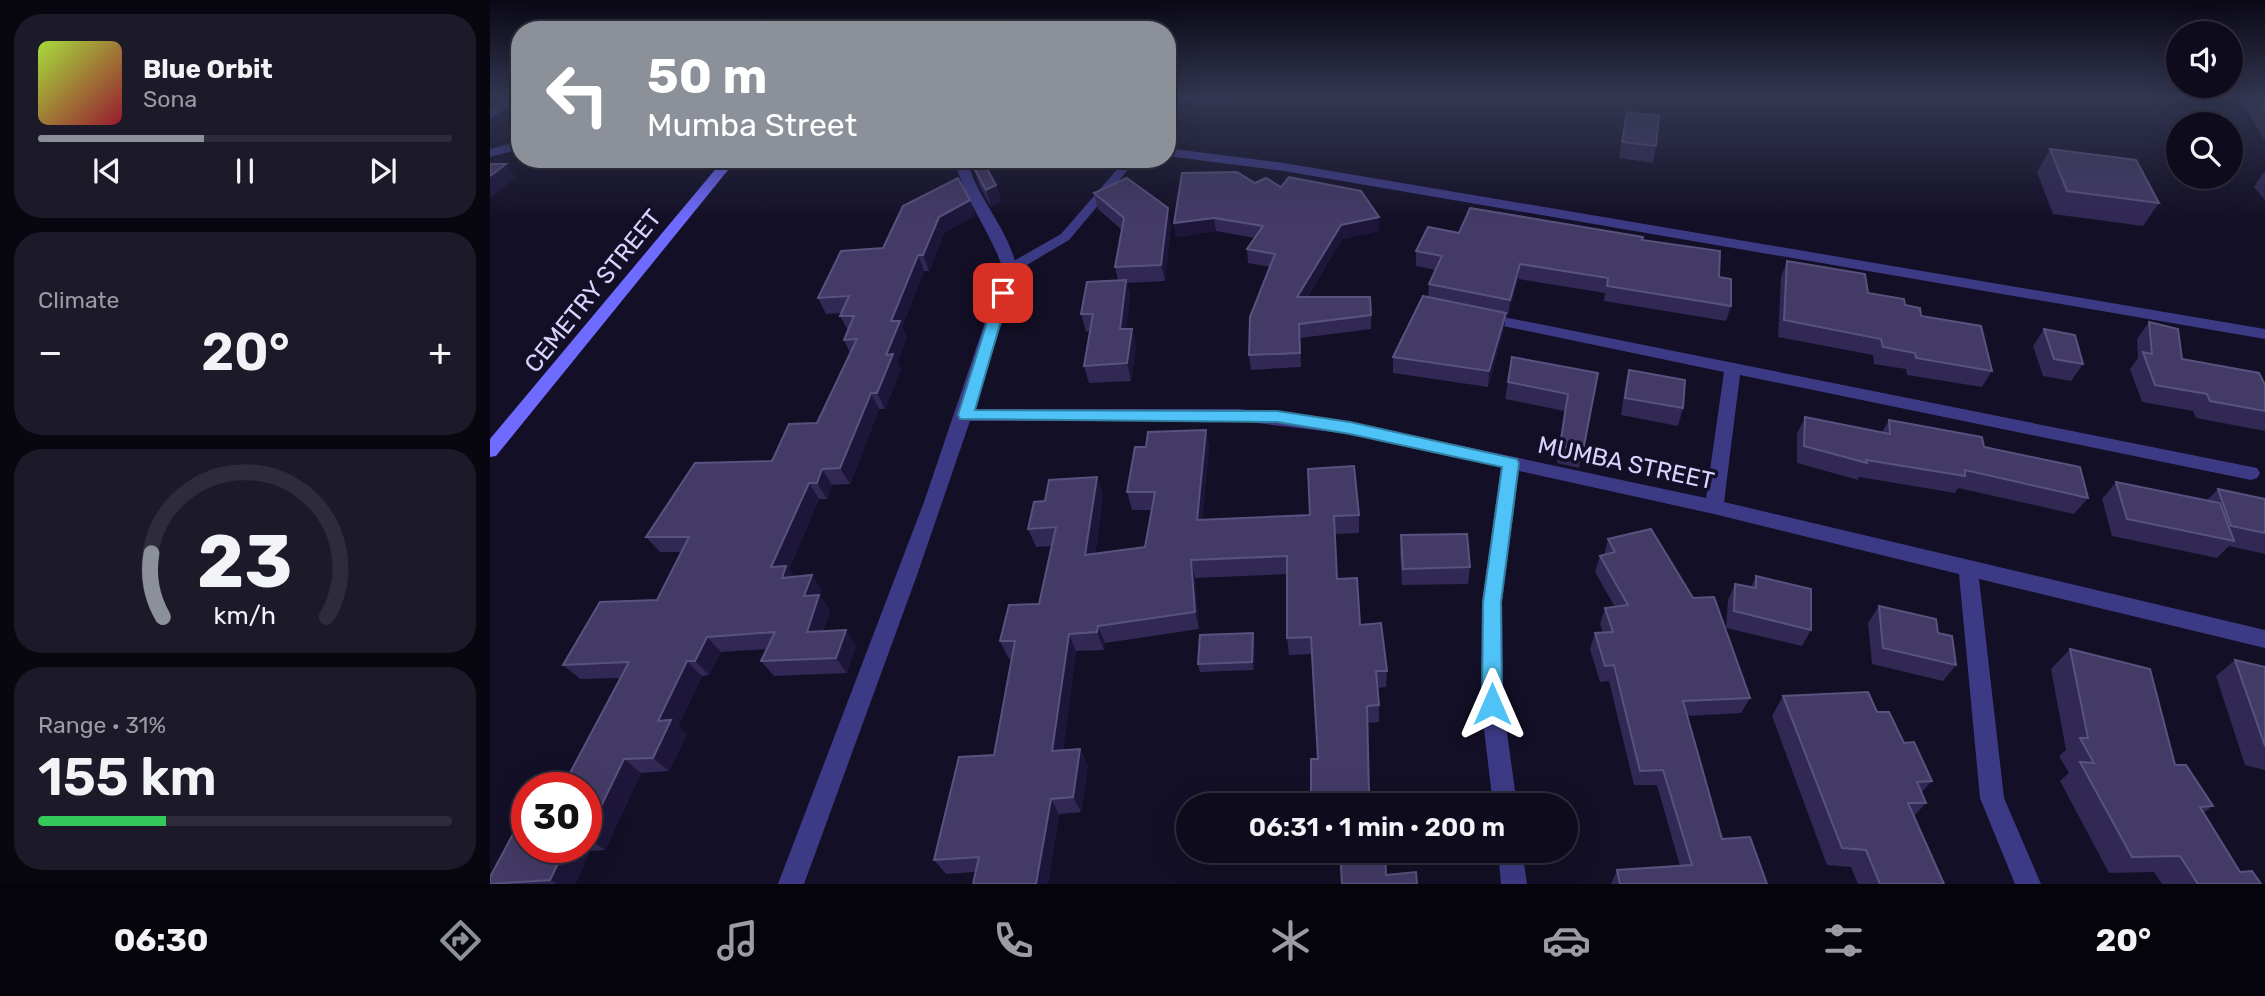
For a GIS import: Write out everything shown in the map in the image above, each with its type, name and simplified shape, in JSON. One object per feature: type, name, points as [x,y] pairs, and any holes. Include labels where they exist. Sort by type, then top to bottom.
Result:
[{"type":"street","points":[[490,153],[511,147]]},
{"type":"street","points":[[1176,153],[1298,169],[2265,334]]},
{"type":"street","name":"CEMETRY STREET","points":[[490,451],[724,168]]},
{"type":"street","points":[[791,884],[897,607],[966,415],[1010,269],[1004,245],[962,168]]},
{"type":"street","points":[[1463,313],[2251,473]]},
{"type":"street","points":[[1714,507],[1733,368]]},
{"type":"street","name":"MUMBA STREET","points":[[966,415],[1277,417],[1350,428],[1714,507],[2265,639]]},
{"type":"street","points":[[1503,793],[1492,704],[1492,602],[1511,463]]},
{"type":"street","points":[[1969,569],[1992,798],[2028,884]]},
{"type":"street","points":[[1512,863],[1514,884]]},
{"type":"lane","points":[[1010,269],[1065,237],[1124,168]]},
{"type":"building","points":[[1623,137],[1657,137],[1656,146],[1622,142]]},
{"type":"building","points":[[2050,149],[2136,160],[2159,203],[2067,191]]},
{"type":"building","points":[[490,164],[506,164],[490,176]]},
{"type":"building","points":[[974,168],[987,168],[996,185],[986,190]]},
{"type":"building","points":[[1237,172],[1255,183],[1266,178],[1281,187],[1289,177],[1361,191],[1379,217],[1341,225],[1297,297],[1370,297],[1371,315],[1299,324],[1300,353],[1249,355],[1250,317],[1275,254],[1247,249],[1263,226],[1214,218],[1174,223],[1182,173]]},
{"type":"building","points":[[958,178],[970,200],[939,217],[923,255],[918,255],[891,321],[900,321],[886,355],[893,354],[877,393],[871,393],[840,468],[822,469],[817,483],[809,483],[771,567],[786,566],[782,578],[812,575],[804,596],[819,595],[807,632],[846,630],[836,658],[761,661],[775,632],[707,637],[695,661],[687,661],[658,721],[671,720],[653,758],[624,759],[602,804],[602,772],[571,772],[629,662],[563,665],[600,602],[657,600],[689,537],[646,537],[695,463],[772,461],[789,424],[817,423],[857,339],[844,340],[854,316],[840,316],[849,296],[818,298],[841,251],[883,248],[903,206]]},
{"type":"building","points":[[1127,178],[1168,208],[1161,265],[1115,267],[1124,218],[1094,193]]},
{"type":"building","points":[[1470,208],[1643,237],[1642,240],[1720,251],[1719,277],[1731,279],[1731,306],[1607,286],[1608,278],[1520,264],[1510,300],[1429,284],[1442,256],[1416,251],[1428,227],[1459,233]]},
{"type":"building","points":[[1787,261],[1865,274],[1868,293],[1904,299],[1905,305],[1920,308],[1921,316],[1981,326],[1992,371],[1916,358],[1915,353],[1883,347],[1881,339],[1784,320]]},
{"type":"building","points":[[1126,280],[1120,329],[1132,329],[1127,363],[1084,366],[1093,314],[1081,314],[1087,282]]},
{"type":"building","points":[[1423,296],[1506,313],[1489,371],[1393,357]]},
{"type":"building","points":[[2149,322],[2178,329],[2182,359],[2259,373],[2265,385],[2265,411],[2210,401],[2207,394],[2155,385],[2143,352],[2152,354]]},
{"type":"building","points":[[2044,329],[2075,335],[2083,364],[2054,359]]},
{"type":"building","points":[[1512,357],[1598,373],[1583,451],[1560,446],[1568,394],[1508,382]]},
{"type":"building","points":[[1629,370],[1685,380],[1683,408],[1625,398]]},
{"type":"building","points":[[1805,417],[1890,434],[1889,420],[1982,437],[1984,447],[2080,467],[2088,498],[1965,470],[1965,476],[1866,460],[1867,463],[1804,446]]},
{"type":"building","points":[[1206,430],[1197,520],[1310,515],[1308,469],[1354,466],[1359,515],[1334,516],[1337,579],[1357,578],[1360,625],[1381,623],[1387,671],[1376,671],[1379,705],[1367,706],[1369,793],[1311,793],[1311,759],[1318,759],[1311,637],[1287,638],[1287,556],[1191,560],[1195,612],[1098,626],[1097,632],[1069,634],[1052,751],[1080,749],[1073,797],[1051,799],[1036,884],[973,884],[979,857],[934,860],[959,757],[994,755],[1015,641],[1000,641],[1009,605],[1039,604],[1056,527],[1028,529],[1034,502],[1045,501],[1049,480],[1097,477],[1085,555],[1145,547],[1155,492],[1127,492],[1135,447],[1146,447],[1148,432]]},
{"type":"building","points":[[2116,482],[2220,503],[2234,541],[2127,519]]},
{"type":"building","points":[[2218,489],[2265,499],[2265,533],[2231,526]]},
{"type":"building","points":[[1651,529],[1693,598],[1714,597],[1750,698],[1683,701],[1722,839],[1750,837],[1767,884],[1620,884],[1617,870],[1692,865],[1663,770],[1640,771],[1614,665],[1605,666],[1595,633],[1613,632],[1605,608],[1628,605],[1600,556],[1615,552],[1608,539]]},
{"type":"building","points":[[1467,534],[1470,567],[1403,569],[1401,535]]},
{"type":"building","points":[[1756,576],[1811,589],[1811,630],[1734,611],[1735,584],[1756,588]]},
{"type":"building","points":[[1879,606],[1936,619],[1938,633],[1952,636],[1956,665],[1883,648]]},
{"type":"building","points":[[1253,633],[1252,662],[1198,664],[1200,635]]},
{"type":"building","points":[[2070,649],[2150,669],[2175,765],[2186,765],[2213,806],[2200,807],[2240,872],[2252,871],[2261,884],[2198,884],[2180,856],[2132,857],[2080,762],[2094,763],[2080,738],[2088,738]]},
{"type":"building","points":[[2235,660],[2265,667],[2265,746]]},
{"type":"building","points":[[1868,692],[1877,712],[1889,712],[1904,743],[1914,742],[1932,781],[1917,782],[1926,803],[1908,803],[1944,884],[1880,884],[1866,850],[1842,848],[1783,696]]},
{"type":"building","points":[[511,838],[511,863],[558,863],[550,880],[490,884],[490,877]]},
{"type":"building","points":[[1341,863],[1386,863],[1386,875],[1416,872],[1417,884],[1342,884]]},
{"type":"route","points":[[1003,293],[966,415],[1277,417],[1350,428],[1511,463],[1492,602],[1492,704]]}]
